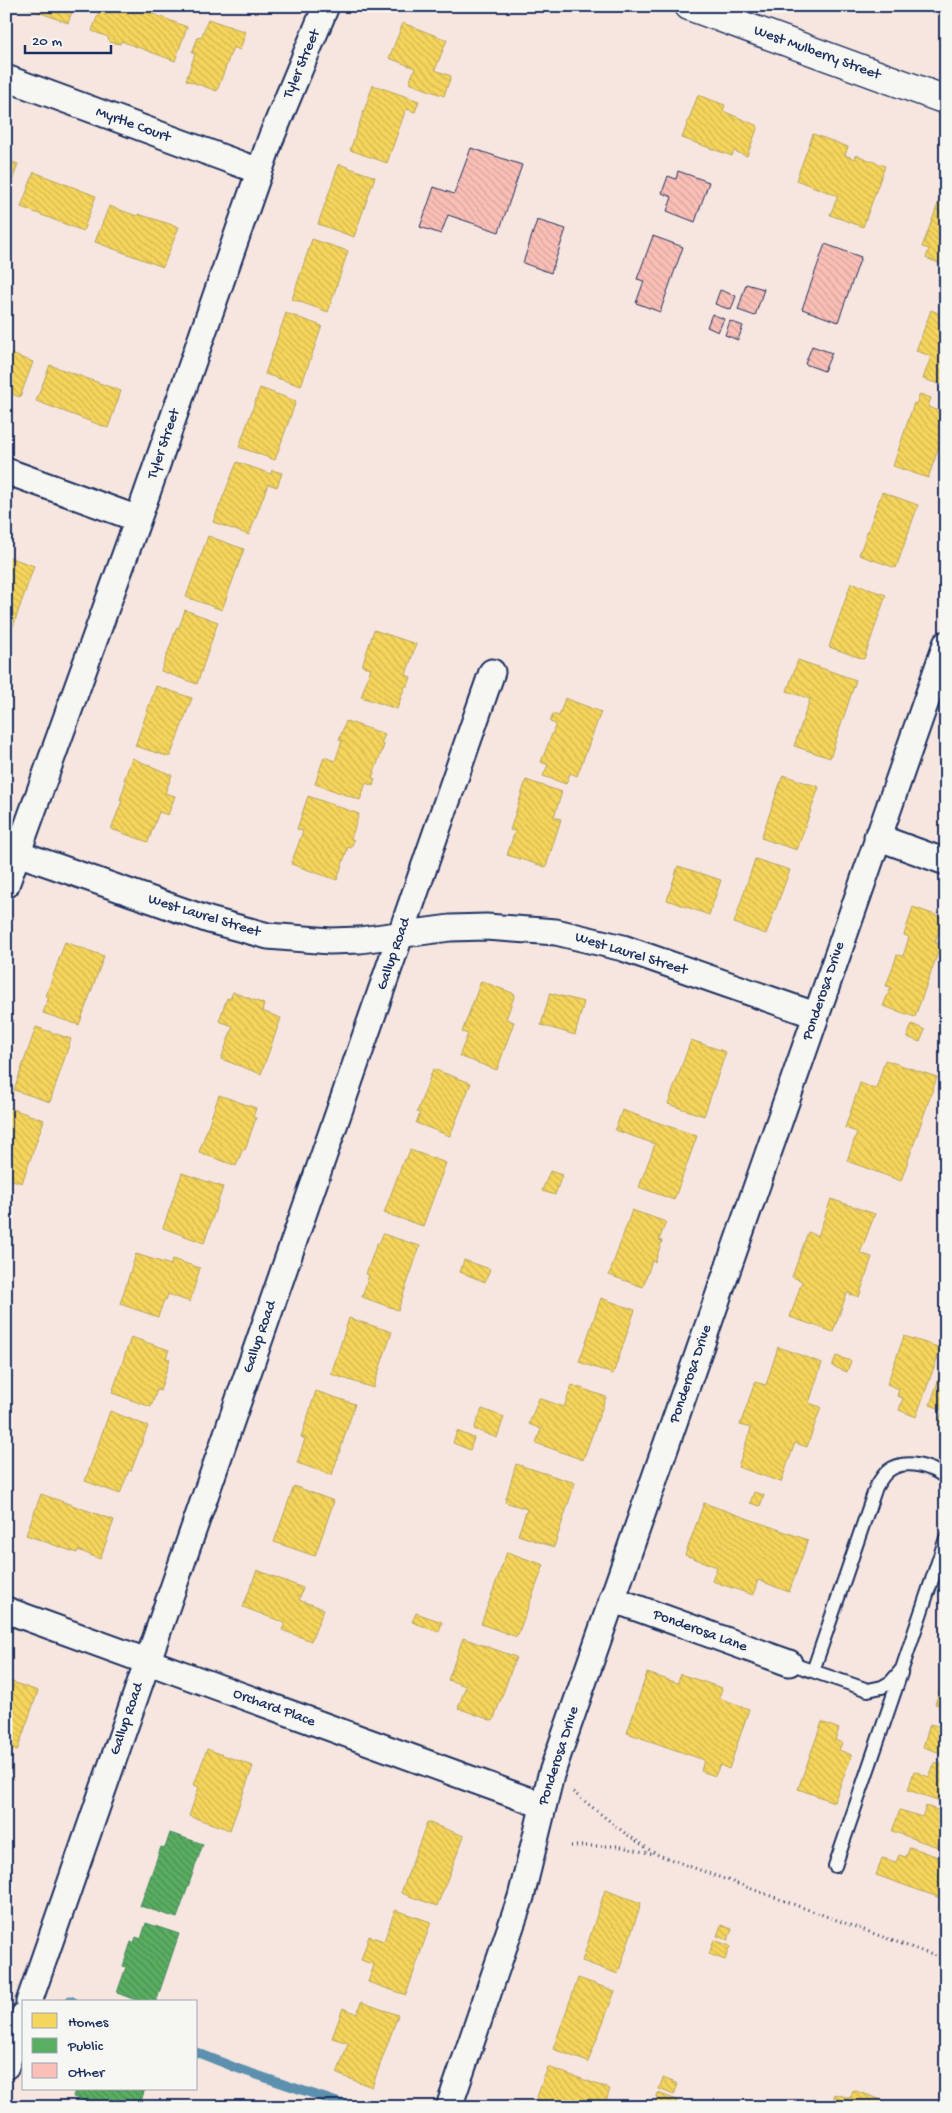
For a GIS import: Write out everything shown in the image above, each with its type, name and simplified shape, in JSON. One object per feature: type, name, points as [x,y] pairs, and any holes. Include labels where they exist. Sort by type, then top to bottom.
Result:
[{"type":"main road","name":"West Mulberry Street","points":[[689,6],[946,100]]},
{"type":"street","name":"Tyler Street","points":[[6,885],[12,851],[138,519],[271,138],[326,6]]},
{"type":"street","name":"Myrtle Court","points":[[6,78],[259,171]]},
{"type":"street","points":[[6,471],[138,519]]},
{"type":"street","name":"Ponderosa Drive","points":[[448,2107],[522,1897],[542,1805],[551,1774],[946,644]]},
{"type":"street","name":"Gallup Road","points":[[29,2000],[492,672]]},
{"type":"street","points":[[877,837],[946,862]]},
{"type":"street","name":"West Laurel Street","points":[[12,851],[208,920],[268,936],[330,942],[450,928],[486,927],[547,931],[590,939],[623,948],[815,1015]]},
{"type":"street","name":"Ponderosa Lane","points":[[612,1600],[789,1662]]},
{"type":"street","name":"Orchard Place","points":[[6,1610],[542,1805]]},
{"type":"street","points":[[6,2066],[22,2022]]},
{"type":"lane","points":[[812,1671],[876,1487],[888,1471],[903,1464],[919,1465],[938,1472],[946,1478]]},
{"type":"lane","points":[[835,1866],[946,1538]]},
{"type":"lane","points":[[789,1662],[868,1690],[882,1688],[891,1682],[902,1668]]},
{"type":"path","points":[[551,1774],[626,1834],[656,1854]]},
{"type":"path","points":[[571,1846],[617,1846],[656,1854],[946,1960]]},
{"type":"building: Homes","points":[[22,6],[74,6],[68,23]]},
{"type":"building: Homes","points":[[101,6],[128,6],[138,10],[139,6],[150,6],[148,12],[187,27],[175,61],[121,41],[120,44],[109,42],[108,37],[92,31]]},
{"type":"building: Homes","points":[[208,19],[246,32],[240,50],[233,47],[217,91],[186,80],[195,54],[192,53],[198,37],[201,38]]},
{"type":"building: Homes","points":[[403,23],[447,40],[435,70],[451,76],[444,96],[409,83],[415,68],[389,58]]},
{"type":"building: Homes","points":[[373,85],[419,101],[415,112],[406,109],[387,163],[350,150]]},
{"type":"building: Homes","points":[[698,95],[725,105],[723,111],[758,126],[747,156],[734,151],[732,156],[682,138]]},
{"type":"building: Homes","points":[[813,134],[848,147],[845,155],[855,159],[856,155],[885,166],[863,227],[830,215],[838,196],[796,180]]},
{"type":"building: Homes","points":[[6,160],[18,164],[6,199]]},
{"type":"building: Homes","points":[[339,164],[375,177],[354,237],[318,224]]},
{"type":"building: Homes","points":[[34,172],[96,196],[83,231],[21,207]]},
{"type":"building: Homes","points":[[941,196],[946,198],[946,266],[926,258],[929,249],[922,247]]},
{"type":"building: Homes","points":[[109,206],[137,216],[138,214],[179,227],[163,267],[95,242]]},
{"type":"building: Homes","points":[[312,239],[348,251],[328,312],[292,299]]},
{"type":"building: Homes","points":[[931,310],[946,316],[946,386],[923,379],[931,356],[916,351]]},
{"type":"building: Homes","points":[[286,313],[322,326],[301,386],[265,374]]},
{"type":"building: Homes","points":[[6,352],[33,362],[20,397],[6,392]]},
{"type":"building: Homes","points":[[50,365],[121,391],[108,428],[36,401]]},
{"type":"building: Homes","points":[[260,388],[296,401],[275,460],[239,447]]},
{"type":"building: Homes","points":[[920,394],[931,398],[928,407],[946,413],[946,427],[928,478],[893,466],[914,403],[916,404]]},
{"type":"building: Homes","points":[[237,462],[271,474],[272,470],[282,473],[277,487],[268,484],[249,535],[213,522]]},
{"type":"building: Homes","points":[[882,492],[918,505],[896,568],[859,555]]},
{"type":"building: Homes","points":[[208,536],[244,549],[222,610],[186,597]]},
{"type":"building: Homes","points":[[6,556],[34,566],[9,638],[6,637]]},
{"type":"building: Homes","points":[[851,583],[886,595],[864,659],[829,647]]},
{"type":"building: Homes","points":[[185,610],[218,622],[197,684],[161,671]]},
{"type":"building: Homes","points":[[374,630],[416,644],[406,675],[411,677],[408,686],[405,686],[397,709],[361,697],[371,668],[362,666]]},
{"type":"building: Homes","points":[[798,660],[856,680],[830,758],[794,746],[810,699],[787,691]]},
{"type":"building: Homes","points":[[156,686],[192,698],[170,757],[135,746]]},
{"type":"building: Homes","points":[[565,698],[601,712],[577,776],[570,773],[566,784],[543,776],[548,765],[541,762],[556,724],[550,722],[553,714],[559,716]]},
{"type":"building: Homes","points":[[346,721],[385,734],[381,744],[384,745],[372,778],[375,779],[373,786],[366,783],[360,800],[315,784],[324,757],[335,761],[342,741],[339,740]]},
{"type":"building: Homes","points":[[132,758],[172,775],[165,793],[175,796],[168,815],[159,812],[148,842],[111,829],[122,801],[120,800],[126,781],[124,780]]},
{"type":"building: Homes","points":[[783,775],[819,787],[797,850],[761,838]]},
{"type":"building: Homes","points":[[526,780],[562,792],[554,817],[561,819],[546,867],[507,855],[515,831],[510,830]]},
{"type":"building: Homes","points":[[308,796],[359,814],[351,839],[354,840],[351,848],[348,847],[337,880],[291,864],[303,831],[297,829]]},
{"type":"building: Homes","points":[[755,859],[790,870],[766,934],[734,923]]},
{"type":"building: Homes","points":[[678,866],[721,880],[709,915],[667,900]]},
{"type":"building: Homes","points":[[913,907],[944,918],[935,942],[941,944],[915,1017],[883,1006],[891,987],[886,986],[897,955],[903,956],[909,937],[904,935]]},
{"type":"building: Homes","points":[[65,942],[104,956],[79,1025],[43,1013],[49,997],[46,996]]},
{"type":"building: Homes","points":[[481,981],[515,994],[506,1019],[514,1022],[497,1070],[459,1056],[468,1034],[462,1032]]},
{"type":"building: Homes","points":[[233,992],[264,1004],[262,1011],[281,1018],[261,1074],[221,1059],[233,1026],[219,1021],[227,998],[230,999]]},
{"type":"building: Homes","points":[[550,993],[584,1002],[575,1035],[541,1025]]},
{"type":"building: Homes","points":[[912,1024],[925,1030],[920,1042],[907,1037]]},
{"type":"building: Homes","points":[[36,1027],[71,1039],[50,1102],[14,1090]]},
{"type":"building: Homes","points":[[691,1040],[726,1052],[704,1116],[668,1104]]},
{"type":"building: Homes","points":[[885,1060],[937,1077],[901,1181],[847,1161],[857,1132],[845,1128],[860,1083],[876,1089]]},
{"type":"building: Homes","points":[[433,1069],[471,1083],[450,1136],[416,1123],[420,1113],[417,1112]]},
{"type":"building: Homes","points":[[219,1095],[256,1108],[253,1117],[256,1118],[245,1150],[243,1149],[236,1166],[199,1152]]},
{"type":"building: Homes","points":[[7,1107],[44,1120],[22,1183],[6,1178]]},
{"type":"building: Homes","points":[[622,1110],[697,1136],[674,1200],[639,1187],[655,1144],[615,1130]]},
{"type":"building: Homes","points":[[410,1150],[446,1163],[423,1226],[384,1213],[404,1159],[406,1160]]},
{"type":"building: Homes","points":[[550,1171],[562,1175],[555,1195],[542,1191]]},
{"type":"building: Homes","points":[[182,1173],[223,1187],[204,1243],[163,1228]]},
{"type":"building: Homes","points":[[6,1199],[13,1202],[6,1222]]},
{"type":"building: Homes","points":[[831,1199],[875,1214],[860,1253],[872,1257],[859,1297],[847,1293],[833,1332],[790,1317],[802,1281],[792,1277],[808,1232],[818,1236]]},
{"type":"building: Homes","points":[[632,1210],[666,1222],[659,1240],[662,1241],[655,1262],[652,1261],[643,1287],[609,1275]]},
{"type":"building: Homes","points":[[383,1234],[420,1246],[398,1310],[362,1297],[369,1275],[366,1274],[377,1243],[379,1244]]},
{"type":"building: Homes","points":[[136,1254],[171,1265],[172,1259],[200,1268],[190,1302],[168,1294],[158,1317],[120,1304]]},
{"type":"building: Homes","points":[[464,1260],[490,1269],[485,1282],[460,1272]]},
{"type":"building: Homes","points":[[601,1298],[635,1310],[613,1374],[579,1362]]},
{"type":"building: Homes","points":[[349,1318],[392,1332],[373,1388],[331,1374]]},
{"type":"building: Homes","points":[[904,1336],[941,1348],[916,1417],[899,1410],[903,1398],[897,1396],[899,1389],[887,1384]]},
{"type":"building: Homes","points":[[131,1337],[169,1350],[166,1358],[170,1359],[160,1391],[157,1390],[151,1407],[112,1393]]},
{"type":"building: Homes","points":[[778,1347],[822,1363],[809,1403],[821,1407],[807,1447],[795,1443],[781,1482],[738,1467],[751,1428],[740,1425],[755,1382],[766,1385]]},
{"type":"building: Homes","points":[[836,1356],[851,1361],[847,1372],[832,1366]]},
{"type":"building: Homes","points":[[944,1363],[946,1364],[946,1428],[938,1425],[943,1410],[930,1405]]},
{"type":"building: Homes","points":[[572,1385],[606,1397],[583,1460],[536,1443],[541,1429],[529,1424],[539,1398],[564,1407]]},
{"type":"building: Homes","points":[[316,1391],[355,1404],[332,1475],[297,1463],[305,1439],[301,1437]]},
{"type":"building: Homes","points":[[482,1409],[504,1417],[497,1438],[474,1429]]},
{"type":"building: Homes","points":[[110,1411],[148,1426],[120,1494],[85,1481]]},
{"type":"building: Homes","points":[[457,1431],[474,1438],[470,1450],[453,1443]]},
{"type":"building: Homes","points":[[516,1464],[575,1483],[554,1547],[518,1535],[527,1509],[505,1502]]},
{"type":"building: Homes","points":[[294,1486],[334,1501],[315,1556],[274,1542]]},
{"type":"building: Homes","points":[[754,1492],[764,1495],[760,1506],[750,1503]]},
{"type":"building: Homes","points":[[41,1494],[114,1520],[100,1559],[78,1550],[77,1553],[26,1535]]},
{"type":"building: Homes","points":[[704,1503],[808,1540],[789,1592],[758,1580],[753,1595],[712,1581],[717,1567],[685,1555]]},
{"type":"building: Homes","points":[[507,1552],[544,1565],[517,1637],[481,1624]]},
{"type":"building: Homes","points":[[257,1570],[303,1588],[299,1600],[324,1609],[311,1641],[282,1630],[285,1623],[243,1607]]},
{"type":"building: Homes","points":[[416,1613],[442,1622],[439,1632],[412,1622]]},
{"type":"building: Homes","points":[[463,1638],[516,1657],[493,1721],[458,1708],[466,1686],[448,1680]]},
{"type":"building: Homes","points":[[647,1673],[678,1683],[680,1674],[722,1688],[719,1698],[749,1709],[729,1769],[720,1765],[715,1776],[701,1771],[704,1760],[627,1733]]},
{"type":"building: Homes","points":[[6,1680],[38,1691],[17,1751],[6,1748]]},
{"type":"building: Homes","points":[[941,1686],[946,1688],[946,1707],[935,1704]]},
{"type":"building: Homes","points":[[822,1722],[839,1729],[835,1740],[842,1743],[839,1750],[852,1755],[834,1802],[798,1789]]},
{"type":"building: Homes","points":[[930,1724],[946,1728],[946,1755],[923,1747]]},
{"type":"building: Homes","points":[[207,1749],[253,1766],[230,1830],[189,1816],[199,1787],[194,1785]]},
{"type":"building: Homes","points":[[935,1762],[946,1766],[946,1803],[908,1790],[914,1771],[929,1777]]},
{"type":"building: Homes","points":[[926,1806],[946,1813],[946,1850],[892,1831],[900,1810],[922,1817]]},
{"type":"building: Homes","points":[[427,1822],[464,1836],[437,1906],[401,1893]]},
{"type":"building: Homes","points":[[910,1847],[946,1860],[946,1900],[876,1875],[882,1858],[896,1862],[899,1855],[906,1857]]},
{"type":"building: Homes","points":[[605,1890],[641,1903],[618,1974],[582,1961]]},
{"type":"building: Homes","points":[[395,1910],[431,1922],[406,1995],[368,1982],[374,1965],[361,1960],[369,1936],[384,1941]]},
{"type":"building: Homes","points":[[721,1925],[732,1929],[728,1940],[717,1936]]},
{"type":"building: Homes","points":[[714,1940],[730,1946],[725,1960],[709,1954]]},
{"type":"building: Homes","points":[[578,1978],[615,1991],[588,2062],[553,2049]]},
{"type":"building: Homes","points":[[361,2002],[398,2015],[372,2087],[337,2074],[348,2043],[332,2038],[343,2008],[357,2014]]},
{"type":"building: Homes","points":[[548,2067],[610,2089],[604,2107],[532,2107]]},
{"type":"building: Homes","points":[[663,2078],[678,2084],[674,2095],[659,2089]]},
{"type":"building: Homes","points":[[853,2090],[888,2102],[886,2107],[831,2107],[835,2094],[850,2098]]},
{"type":"building: Homes","points":[[658,2093],[677,2100],[675,2107],[654,2107]]},
{"type":"building: Public","points":[[6,1768],[11,1770],[6,1785]]},
{"type":"building: Public","points":[[6,1786],[10,1787],[6,1806]]},
{"type":"building: Public","points":[[170,1833],[203,1844],[177,1918],[140,1906],[161,1847],[165,1848]]},
{"type":"building: Public","points":[[146,1923],[179,1934],[157,2000],[136,2000],[117,1993],[126,1967],[123,1966],[131,1942],[134,1943],[136,1937],[141,1939]]},
{"type":"building: Public","points":[[75,2090],[145,2090],[139,2107],[131,2107],[108,2099],[105,2107],[102,2107],[73,2097]]},
{"type":"building: Other","points":[[471,148],[522,165],[499,232],[448,215],[441,234],[420,227],[434,187],[454,194]]},
{"type":"building: Other","points":[[678,171],[709,182],[695,222],[667,211],[672,197],[662,193],[668,176],[676,179]]},
{"type":"building: Other","points":[[537,220],[566,229],[551,273],[523,263]]},
{"type":"building: Other","points":[[653,236],[683,247],[660,312],[636,303],[644,281],[637,279]]},
{"type":"building: Other","points":[[825,244],[861,257],[838,322],[802,309]]},
{"type":"building: Other","points":[[746,284],[764,289],[755,316],[738,310]]},
{"type":"building: Other","points":[[720,290],[736,296],[731,310],[715,304]]},
{"type":"building: Other","points":[[712,314],[724,319],[718,332],[707,327]]},
{"type":"building: Other","points":[[730,321],[743,326],[738,340],[725,335]]},
{"type":"building: Other","points":[[812,346],[832,353],[824,371],[805,364]]},
{"type":"waterway","points":[[198,2053],[239,2069],[352,2107]]}]
